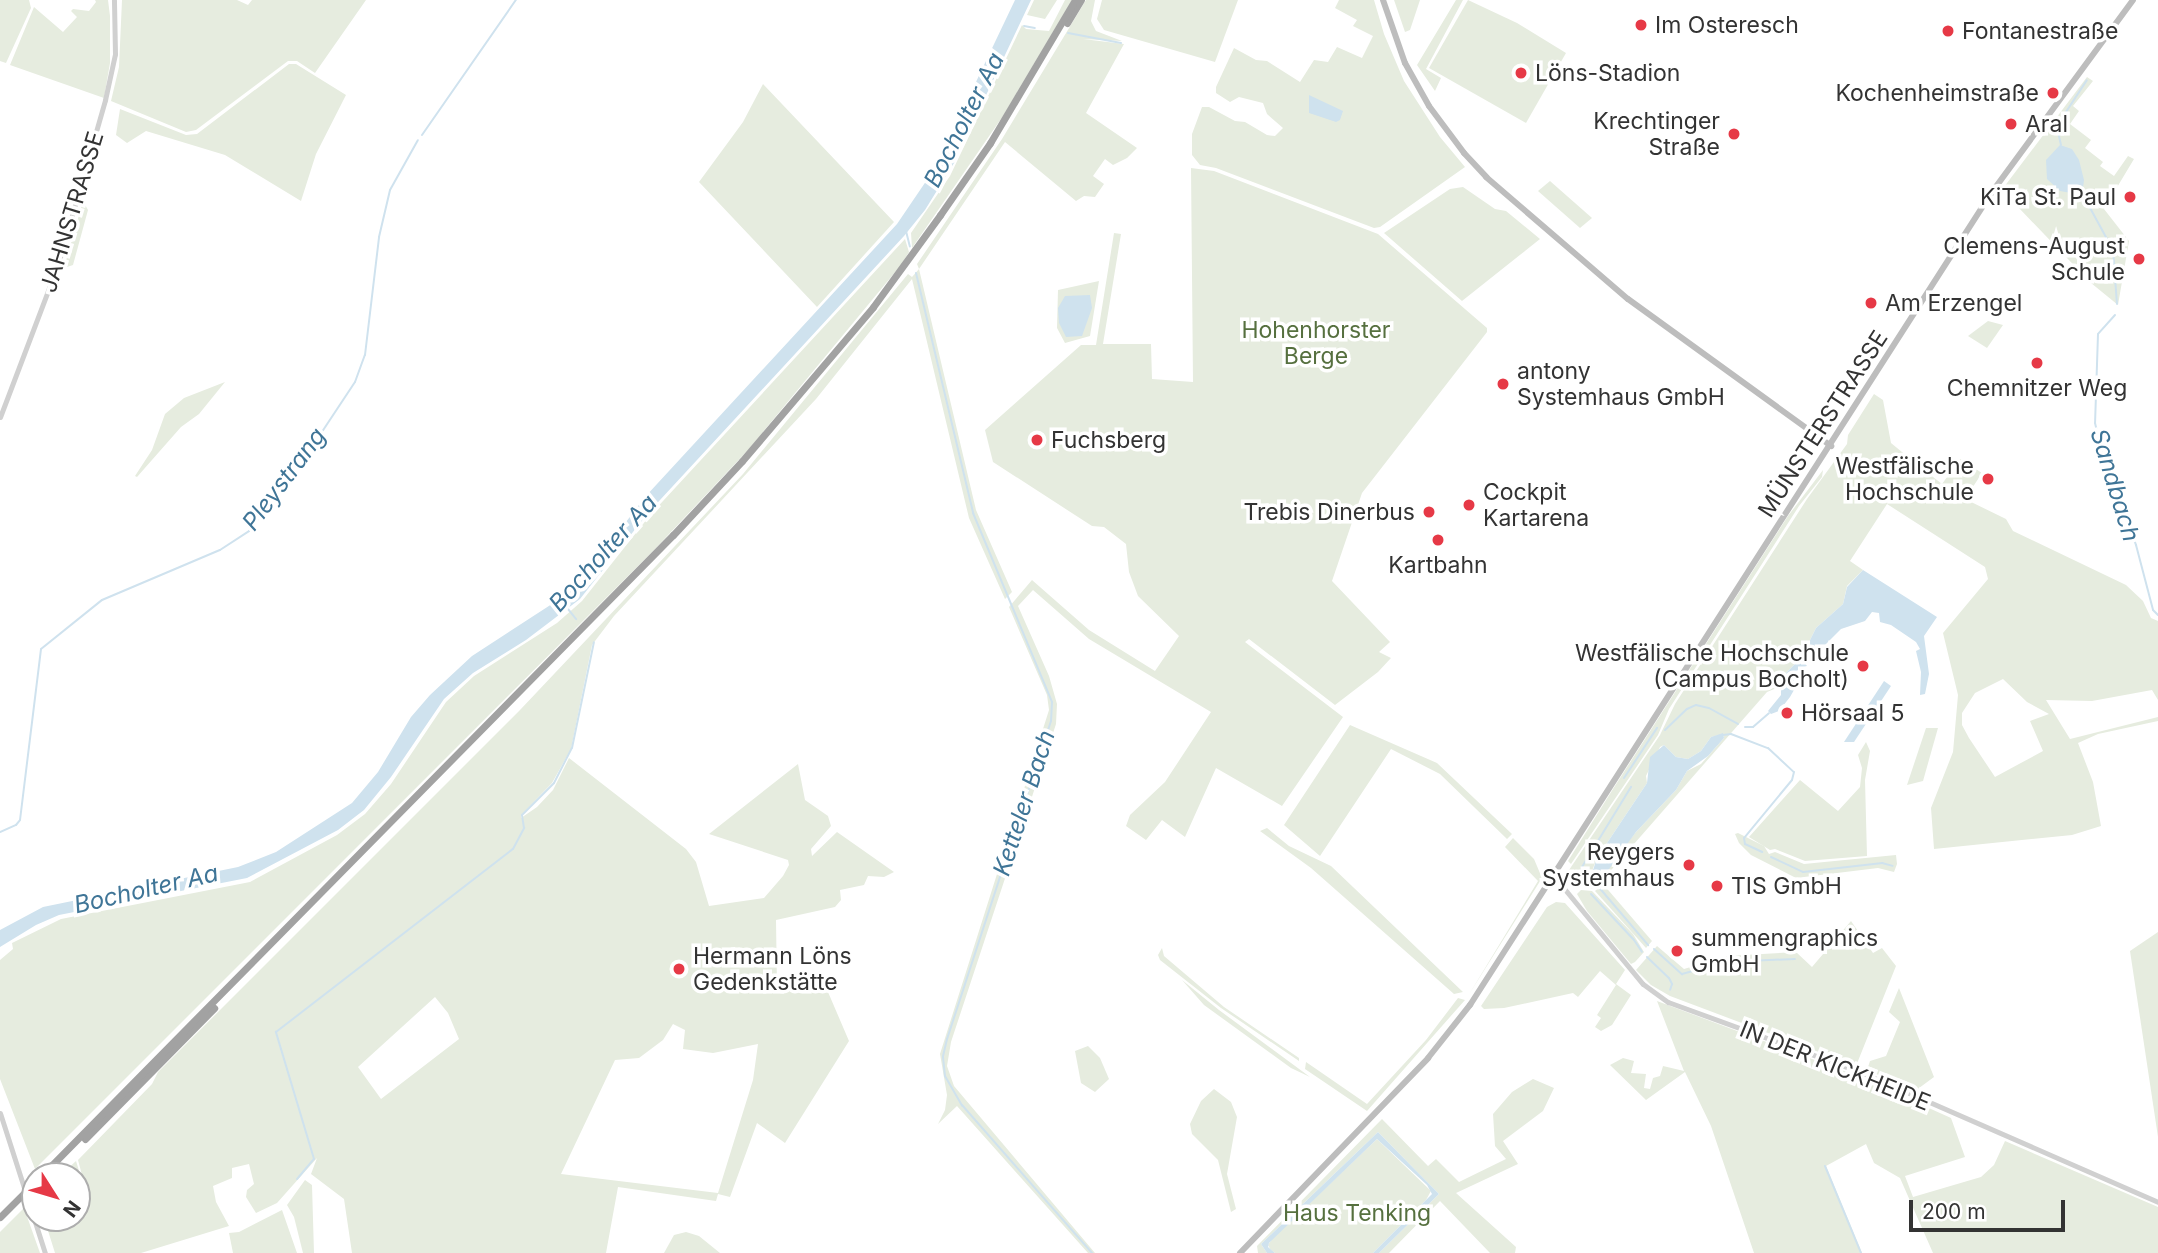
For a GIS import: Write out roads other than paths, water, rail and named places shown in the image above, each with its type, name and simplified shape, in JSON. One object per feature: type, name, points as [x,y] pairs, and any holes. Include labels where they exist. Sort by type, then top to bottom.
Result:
[{"type":"highway","points":[[55,1162],[673,535],[742,461],[873,307],[940,215],[990,143],[1075,0]]},
{"type":"highway","points":[[61,1162],[657,557],[782,423],[876,309],[945,215],[993,145],[1081,0]]},
{"type":"highway","points":[[0,1217],[21,1196]]},
{"type":"highway","points":[[0,1223],[21,1202]]},
{"type":"main road","points":[[1383,0],[1405,63],[1429,106],[1486,177],[1628,299],[1831,446]]},
{"type":"main road","name":"MÜNSTERSTRASSE","points":[[1240,1253],[1428,1059],[1470,1005],[2018,154],[2133,0]]},
{"type":"street","name":"JAHNSTRASSE","points":[[0,417],[58,264],[105,100],[115,54],[114,0]]},
{"type":"street","name":"IN DER KICKHEIDE","points":[[1553,875],[1644,986],[1668,1002],[1857,1071],[2158,1202]]},
{"type":"street","points":[[0,1114],[21,1179]]},
{"type":"street","points":[[39,1232],[46,1253]]},
{"type":"water","name":"Bocholter Aa","points":[[1015,0],[1031,0],[954,163],[925,210],[648,513],[580,599],[526,640],[473,673],[444,699],[391,777],[364,810],[338,830],[247,878],[59,915],[36,925],[0,947],[0,930],[43,907],[238,867],[276,852],[352,803],[378,772],[411,717],[430,695],[472,656],[555,602],[591,568],[645,497],[897,224],[935,168]]},
{"type":"water","points":[[1309,95],[1343,111],[1340,120],[1336,122],[1309,113]]},
{"type":"water","points":[[2060,145],[2072,149],[2079,160],[2084,180],[2082,195],[2060,191],[2047,179],[2046,160]]},
{"type":"water","points":[[1090,295],[1092,308],[1082,336],[1066,337],[1059,323],[1058,308],[1065,296]]},
{"type":"water","points":[[1863,570],[1937,617],[1924,636],[1929,674],[1925,694],[1920,695],[1921,672],[1916,651],[1920,649],[1916,642],[1891,625],[1880,622],[1879,613],[1872,612],[1865,621],[1841,629],[1822,648],[1815,648],[1815,656],[1804,662],[1807,666],[1796,671],[1798,676],[1795,680],[1798,683],[1790,697],[1779,711],[1771,714],[1768,711],[1781,695],[1781,678],[1801,658],[1816,628],[1843,604],[1847,587]]},
{"type":"water","points":[[1884,681],[1891,686],[1854,742],[1844,742]]},
{"type":"water","points":[[1723,733],[1724,738],[1708,756],[1687,771],[1676,790],[1636,832],[1596,887],[1591,876],[1597,858],[1647,783],[1650,757],[1664,745],[1676,757],[1688,759],[1701,751],[1711,737]]},
{"type":"water","points":[[1378,1132],[1439,1194],[1379,1253],[1373,1253],[1432,1194],[1427,1185],[1377,1139],[1269,1243],[1268,1247],[1275,1253],[1267,1253],[1261,1244]]},
{"type":"waterway","name":"Pleystrang","points":[[422,135],[516,0]]},
{"type":"waterway","points":[[1024,26],[1035,28]]},
{"type":"waterway","points":[[1068,33],[1121,43]]},
{"type":"waterway","name":"Sandbach","points":[[2061,145],[2058,132],[2062,118],[2087,80]]},
{"type":"waterway","name":"Pleystrang","points":[[0,832],[16,825],[20,820],[41,649],[102,600],[220,550],[249,531],[302,462],[355,382],[365,355],[379,237],[390,190],[418,140]]},
{"type":"waterway","name":"Sandbach","points":[[2083,195],[2113,250],[2117,304]]},
{"type":"waterway","points":[[906,231],[910,247]]},
{"type":"waterway","name":"Ketteler Bach","points":[[916,273],[973,513],[1052,702],[1051,721],[947,1039],[943,1057],[945,1076],[962,1105],[1092,1253]]},
{"type":"waterway","name":"Sandbach","points":[[2115,315],[2098,334],[2095,423],[2105,465],[2136,545],[2153,610],[2158,615]]},
{"type":"waterway","name":"Bocholter Aa","points":[[568,609],[576,619]]},
{"type":"waterway","points":[[297,1179],[314,1159],[276,1032],[513,849],[524,828],[522,815],[554,783],[572,748],[594,642]]},
{"type":"waterway","points":[[1665,730],[1687,709],[1696,705],[1709,708],[1738,724]]},
{"type":"waterway","points":[[1745,727],[1753,727],[1769,713]]},
{"type":"waterway","points":[[1624,778],[1657,728]]},
{"type":"waterway","points":[[1723,735],[1731,734],[1768,748],[1794,772],[1792,780],[1744,838],[1745,844],[1762,852]]},
{"type":"waterway","points":[[1584,884],[1580,876],[1582,867],[1631,787]]},
{"type":"waterway","points":[[1771,857],[1803,872],[1882,863],[1893,866]]},
{"type":"waterway","points":[[1597,885],[1648,945]]},
{"type":"waterway","points":[[1591,894],[1642,952]]},
{"type":"waterway","points":[[1654,949],[1682,974],[1725,962],[1795,959]]},
{"type":"waterway","points":[[1647,957],[1669,978],[1672,984],[1670,990]]},
{"type":"waterway","points":[[1825,1166],[1861,1253]]},
{"type":"place","name":"Im Osteresch","points":[[1641,25]]},
{"type":"place","name":"Fontanestraße","points":[[1948,31]]},
{"type":"place","name":"Löns-Stadion","points":[[1521,73]]},
{"type":"place","name":"Kochenheimstraße","points":[[2053,93]]},
{"type":"place","name":"Aral","points":[[2011,124]]},
{"type":"place","name":"Krechtinger Straße","points":[[1734,134]]},
{"type":"place","name":"KiTa St. Paul","points":[[2130,197]]},
{"type":"place","name":"Clemens-August Schule","points":[[2139,259]]},
{"type":"place","name":"Am Erzengel","points":[[1871,303]]},
{"type":"place","name":"Chemnitzer Weg","points":[[2037,363]]},
{"type":"place","name":"antony Systemhaus GmbH","points":[[1503,384]]},
{"type":"place","name":"Fuchsberg","points":[[1037,440]]},
{"type":"place","name":"Westfälische Hochschule","points":[[1988,479]]},
{"type":"place","name":"Cockpit Kartarena","points":[[1469,505]]},
{"type":"place","name":"Trebis Dinerbus","points":[[1429,512]]},
{"type":"place","name":"Kartbahn","points":[[1438,540]]},
{"type":"place","name":"Westfälische Hochschule (Campus Bocholt)","points":[[1863,666]]},
{"type":"place","name":"Hörsaal 5","points":[[1787,713]]},
{"type":"place","name":"Reygers Systemhaus","points":[[1689,865]]},
{"type":"place","name":"TIS GmbH","points":[[1717,886]]},
{"type":"place","name":"summengraphics GmbH","points":[[1677,951]]},
{"type":"place","name":"Hermann Löns Gedenkstätte","points":[[679,969]]},
{"type":"park label","name":"Hohenhorster Berge","points":[[1316,343]]},
{"type":"park label","name":"Haus Tenking","points":[[1357,1213]]}]
